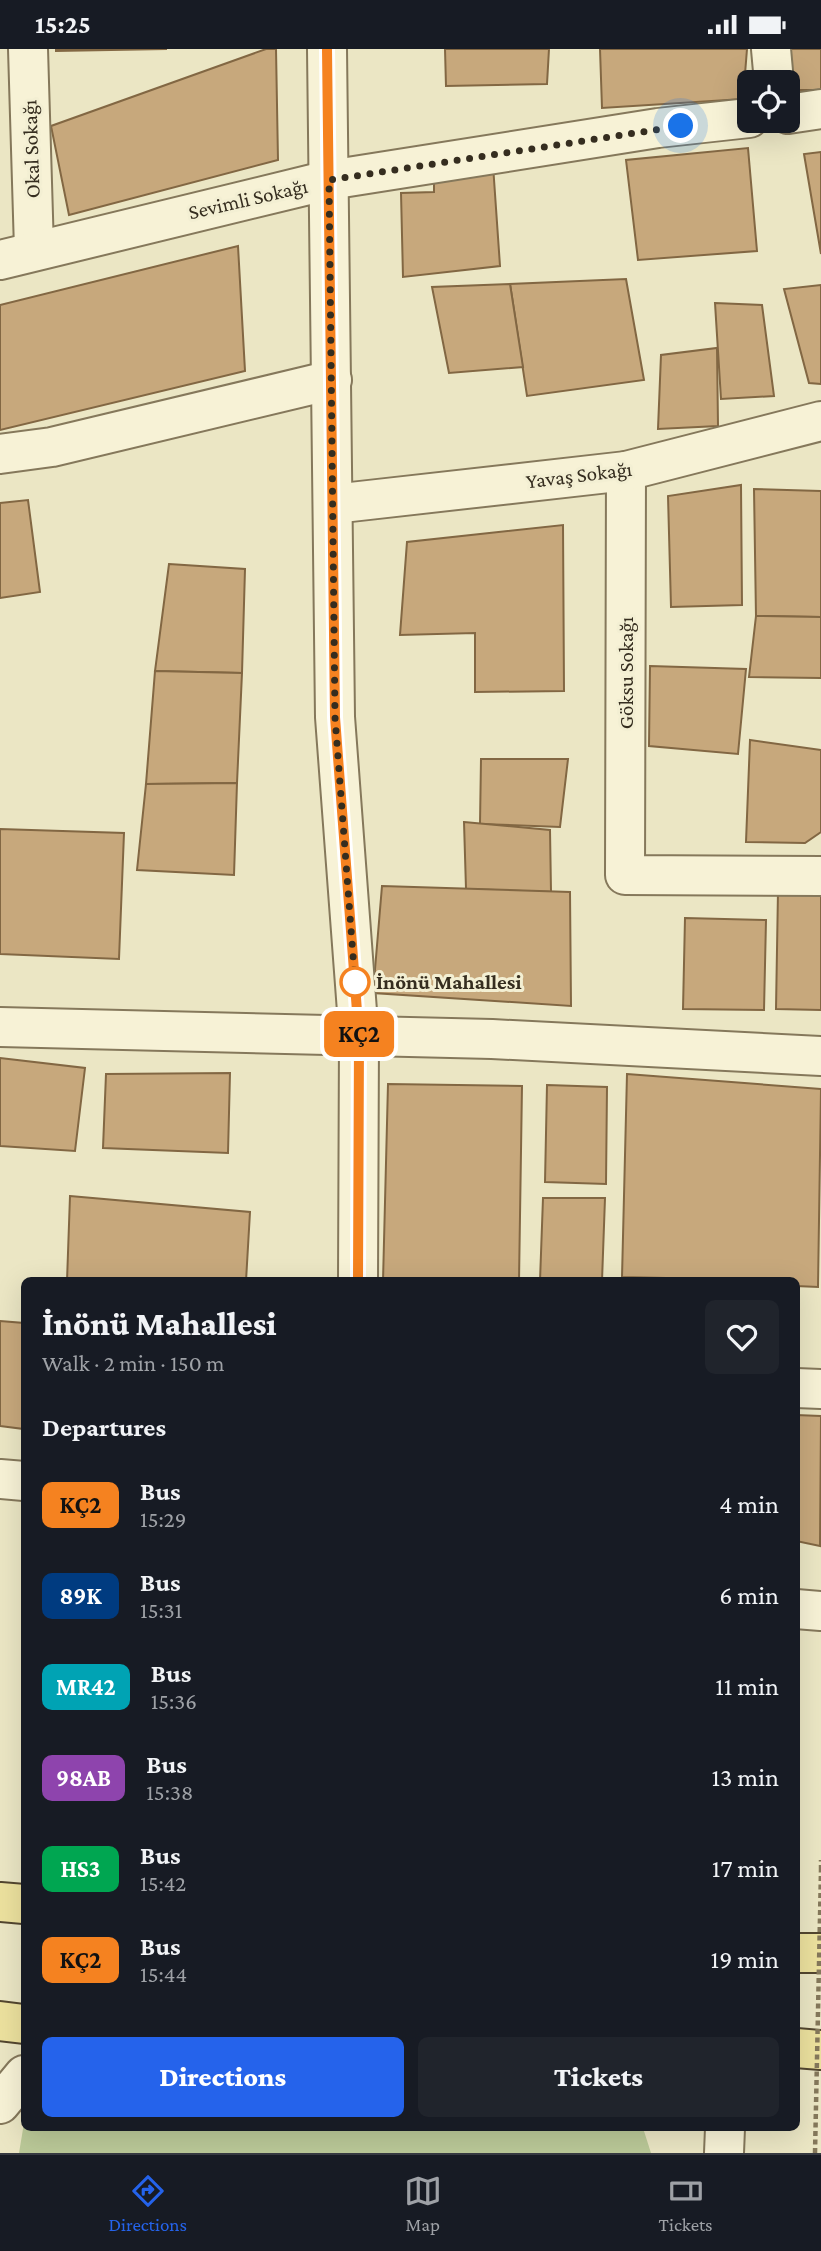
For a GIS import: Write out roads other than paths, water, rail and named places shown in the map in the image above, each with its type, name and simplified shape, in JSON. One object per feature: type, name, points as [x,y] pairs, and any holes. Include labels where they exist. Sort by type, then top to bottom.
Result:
[{"type":"main road","points":[[0,1902],[21,1904]]},
{"type":"main road","points":[[800,1953],[821,1953]]},
{"type":"main road","points":[[0,2021],[21,2024]]},
{"type":"main road","points":[[800,2048],[821,2050]]},
{"type":"street","name":"Okal Sokağı","points":[[17,254],[28,49]]},
{"type":"street","points":[[327,49],[335,717],[359,1038],[358,1277]]},
{"type":"street","points":[[771,49],[773,70]]},
{"type":"street","points":[[800,112],[821,109]]},
{"type":"street","name":"Sevimli Sokağı","points":[[17,254],[329,180],[658,128],[737,119]]},
{"type":"street","points":[[0,454],[52,447],[332,380]]},
{"type":"street","name":"Yavaş Sokağı","points":[[333,504],[626,471],[821,421]]},
{"type":"street","name":"Göksu Sokağı","points":[[626,471],[625,875],[821,876]]},
{"type":"street","points":[[0,1027],[359,1038],[492,1039],[821,1056]]},
{"type":"street","points":[[800,1388],[821,1389]]},
{"type":"street","points":[[0,1479],[21,1481]]},
{"type":"street","points":[[800,1609],[821,1611]]},
{"type":"street","points":[[0,2104],[21,2079]]},
{"type":"street","points":[[723,2153],[725,2131]]},
{"type":"place","name":"İnönü Mahallesi","points":[[355,982]]}]
